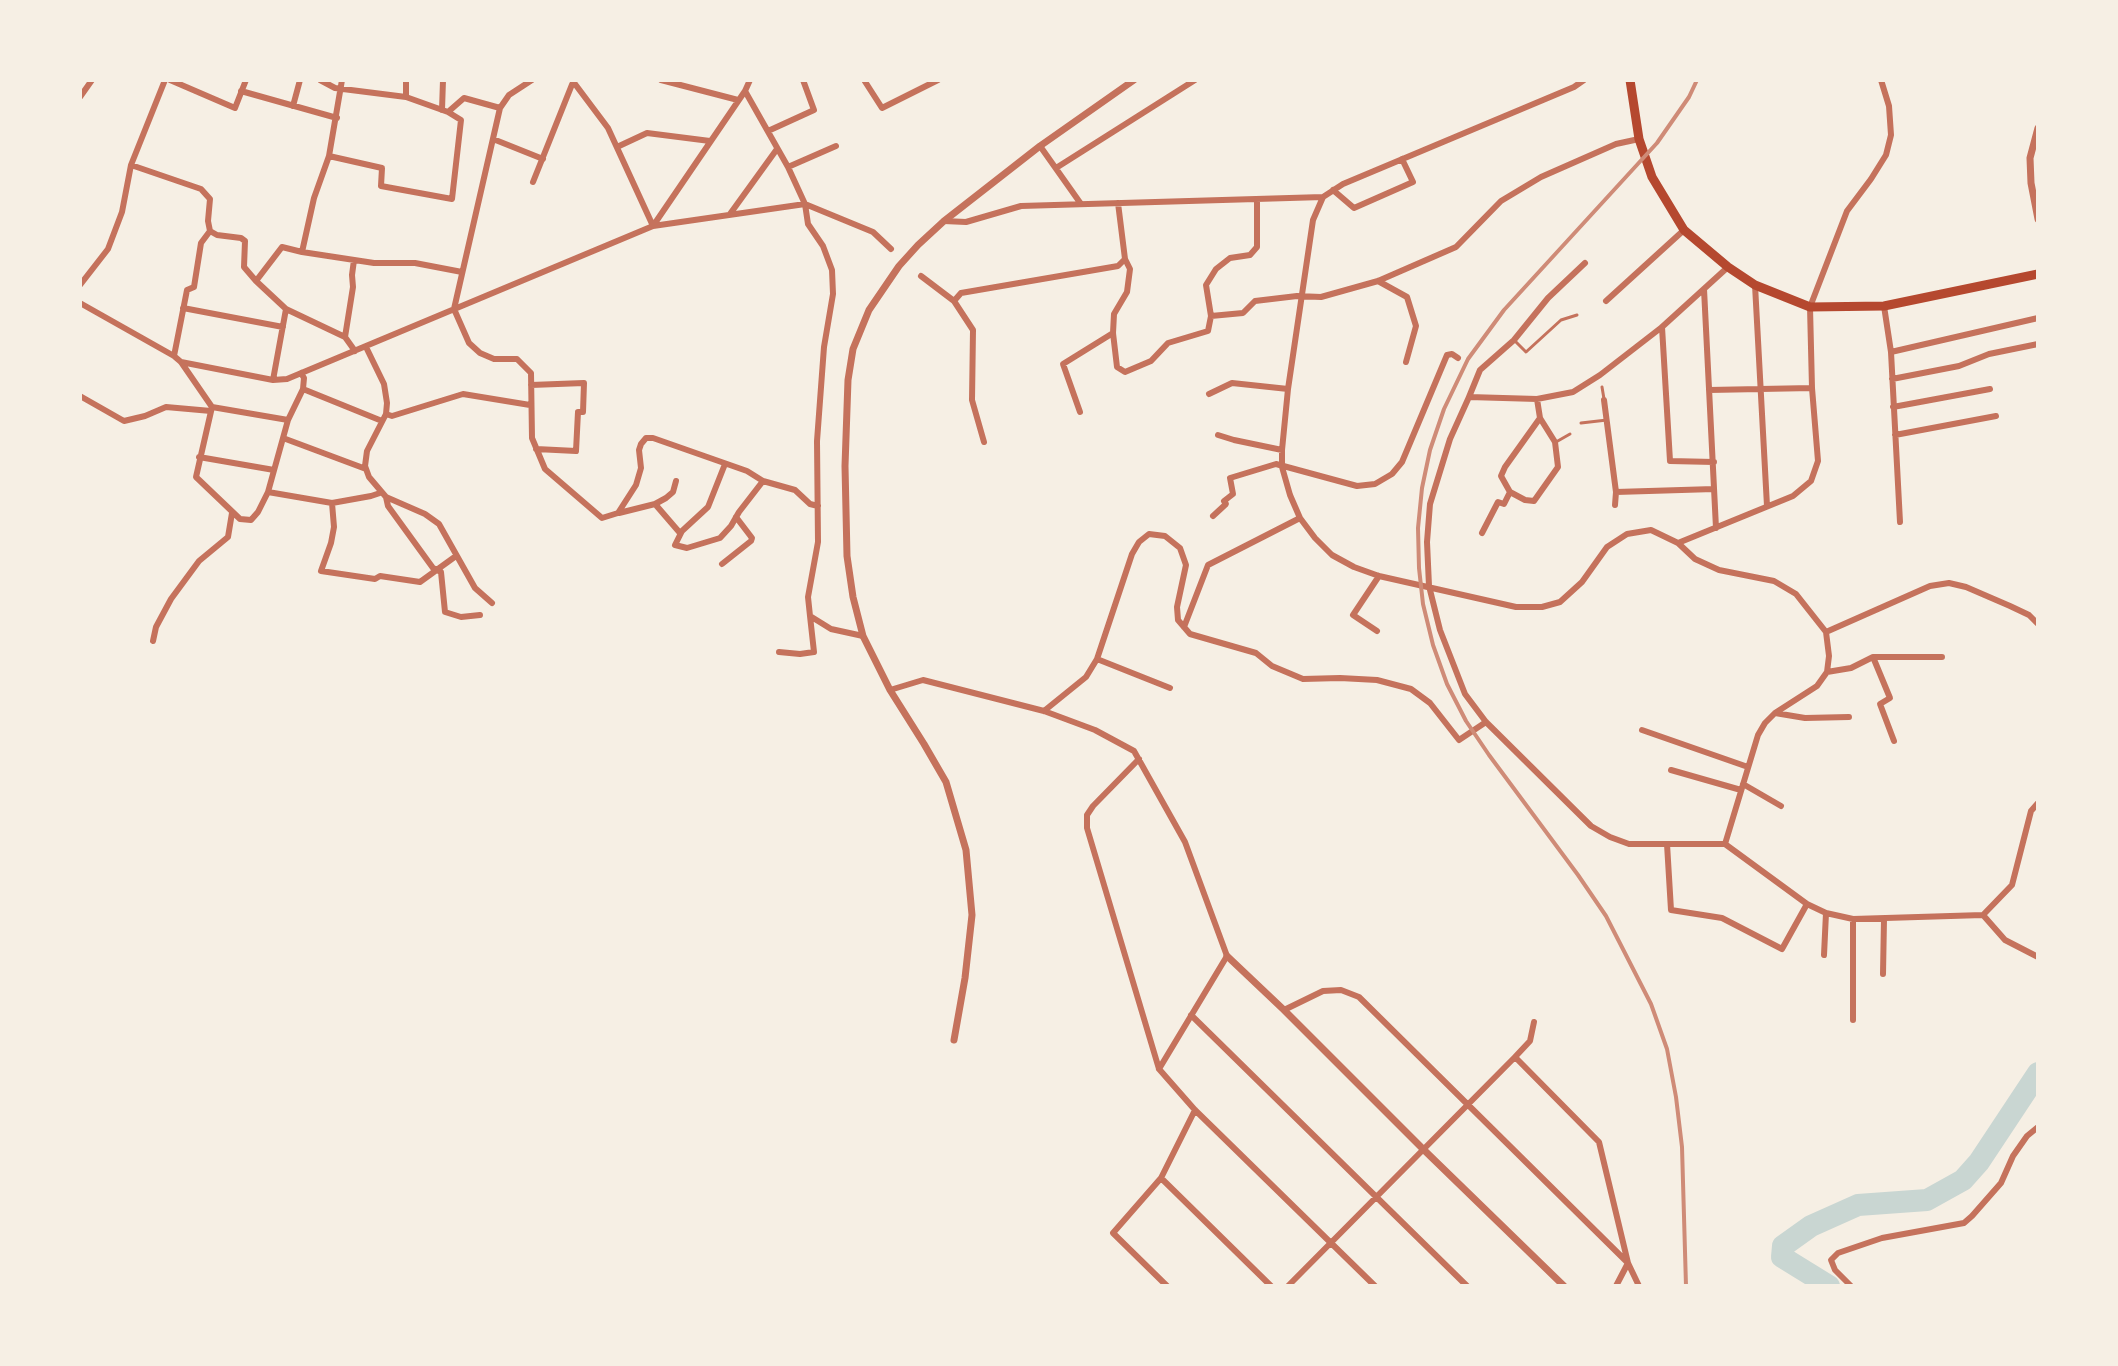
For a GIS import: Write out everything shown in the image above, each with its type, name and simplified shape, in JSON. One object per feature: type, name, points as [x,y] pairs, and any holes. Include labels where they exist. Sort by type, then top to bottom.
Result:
[{"type":"main road","points":[[1630,80],[1639,139],[1652,177],[1684,230],[1755,285],[1810,307],[1884,306],[2038,274]]},
{"type":"street","points":[[80,97],[92,80]]},
{"type":"street","points":[[80,285],[108,249],[122,212],[131,165],[168,80],[235,108],[246,80]]},
{"type":"street","points":[[293,106],[300,80]]},
{"type":"street","points":[[320,80],[335,88],[342,84],[406,97],[461,120],[452,199],[381,186],[382,168],[329,156]]},
{"type":"street","points":[[406,80],[406,97]]},
{"type":"street","points":[[443,80],[445,111]]},
{"type":"street","points":[[532,80],[509,95],[500,108],[454,309],[469,343],[480,353],[494,359],[517,359],[531,373],[532,438],[545,469],[602,518],[655,504],[673,492],[676,481]]},
{"type":"street","points":[[661,80],[738,100]]},
{"type":"street","points":[[653,226],[750,80]]},
{"type":"street","points":[[768,131],[814,110],[803,80]]},
{"type":"street","points":[[864,80],[882,108],[938,80]]},
{"type":"street","points":[[954,1040],[972,915],[966,850],[946,782],[890,690],[863,636],[853,597],[847,556],[845,466],[848,380],[853,349],[869,310],[883,287],[899,266],[944,221],[1040,146],[1134,80]]},
{"type":"street","points":[[1056,168],[1195,80]]},
{"type":"street","points":[[1584,80],[1574,87],[1343,184],[1323,197],[1313,220],[1288,389],[1282,467],[1300,518],[1315,538],[1332,555],[1379,576],[1516,607],[1542,607],[1560,602],[1582,582],[1607,547],[1627,534],[1651,530],[1678,543],[1695,559],[1719,570],[1774,581],[1796,594],[1826,632],[1827,672],[1817,686],[1765,723],[1758,735],[1725,844]]},
{"type":"street","points":[[1678,543],[1793,496],[1811,481],[1818,461],[1810,307],[1847,211],[1886,155],[1891,135],[1889,106],[1881,80]]},
{"type":"street","points":[[573,81],[608,128],[653,226]]},
{"type":"street","points":[[533,182],[573,81]]},
{"type":"street","points":[[302,252],[314,198],[329,156],[342,84]]},
{"type":"street","points":[[241,91],[337,118]]},
{"type":"street","points":[[745,91],[788,167],[805,204],[808,224],[823,246],[832,270],[833,294],[824,347],[817,441],[818,542],[808,597],[814,652],[779,652]]},
{"type":"street","points":[[445,111],[464,98],[500,108]]},
{"type":"street","points":[[2038,128],[2030,158],[2038,219]]},
{"type":"street","points":[[617,147],[647,133],[710,141]]},
{"type":"street","points":[[493,139],[543,159]]},
{"type":"street","points":[[1211,316],[1243,313],[1255,301],[1297,296],[1321,297],[1378,281],[1456,247],[1501,201],[1541,177],[1616,144],[1639,139]]},
{"type":"street","points":[[788,167],[836,146]]},
{"type":"street","points":[[1040,146],[1081,204]]},
{"type":"street","points":[[730,214],[777,149]]},
{"type":"street","points":[[1333,190],[1354,208],[1413,182],[1402,159]]},
{"type":"street","points":[[131,165],[201,189],[210,199],[210,231],[201,243],[194,287],[187,290],[174,356]]},
{"type":"street","points":[[944,221],[966,222],[1021,206],[1323,197]]},
{"type":"street","points":[[1118,203],[1125,259],[1130,269],[1127,292],[1114,314],[1113,333],[1117,367],[1125,372],[1151,361],[1168,343],[1208,331],[1211,316],[1206,285],[1216,269],[1230,258],[1250,255],[1257,247],[1257,199]]},
{"type":"street","points":[[181,362],[273,380],[287,379],[653,226],[805,204],[873,232],[891,249]]},
{"type":"street","points":[[1606,301],[1684,230]]},
{"type":"street","points":[[210,231],[245,241],[244,267],[256,281],[286,309],[345,337],[355,351]]},
{"type":"street","points":[[256,281],[282,247],[374,263],[415,263],[462,272]]},
{"type":"street","points":[[954,301],[961,293],[1118,266],[1125,259]]},
{"type":"street","points":[[345,337],[354,260]]},
{"type":"street","points":[[1585,263],[1548,298],[1514,340],[1480,370],[1450,439],[1430,504],[1427,542],[1429,586],[1440,630],[1465,694],[1486,722],[1591,826],[1610,837],[1629,844],[1725,844],[1807,904],[1826,913],[1853,919],[1983,915],[2012,885],[2031,811],[2038,803]]},
{"type":"street","points":[[1469,397],[1537,399],[1573,392],[1662,327],[1728,267]]},
{"type":"street","points":[[921,276],[954,301],[973,330],[972,400],[984,442]]},
{"type":"street","points":[[1378,281],[1407,297],[1416,326],[1406,362]]},
{"type":"street","points":[[1755,285],[1767,506]]},
{"type":"street","points":[[1704,289],[1716,528]]},
{"type":"street","points":[[80,303],[181,362],[211,409],[196,477],[240,519],[251,520],[268,492],[288,420],[303,389],[301,373]]},
{"type":"street","points":[[1884,306],[1891,352],[1900,522]]},
{"type":"street","points":[[183,308],[283,327]]},
{"type":"street","points":[[273,380],[286,309]]},
{"type":"street","points":[[1891,352],[2038,318]]},
{"type":"street","points":[[1662,327],[1670,461],[1714,462]]},
{"type":"street","points":[[1080,412],[1063,364],[1113,333]]},
{"type":"street","points":[[1892,379],[1959,366],[1989,354],[2038,344]]},
{"type":"street","points":[[366,347],[384,384],[387,403],[384,418],[367,451],[369,477],[433,568],[441,572],[445,612],[461,617],[480,615]]},
{"type":"street","points":[[1213,516],[1233,494],[1230,478],[1276,464],[1357,486],[1375,484],[1392,474],[1402,462],[1447,355],[1458,358]]},
{"type":"street","points":[[1469,365],[1480,370]]},
{"type":"street","points":[[531,385],[584,383],[583,412],[578,412],[576,451],[536,449]]},
{"type":"street","points":[[1209,394],[1232,383],[1288,389]]},
{"type":"street","points":[[1709,390],[1812,388]]},
{"type":"street","points":[[303,389],[384,418],[463,394],[530,405]]},
{"type":"street","points":[[1893,407],[1990,389]]},
{"type":"street","points":[[80,396],[124,421],[166,407],[211,409],[288,420]]},
{"type":"street","points":[[1537,399],[1540,418],[1555,442],[1558,467],[1534,501],[1525,500],[1510,492],[1501,476],[1540,418]]},
{"type":"street","points":[[1604,400],[1615,505]]},
{"type":"street","points":[[1895,435],[1996,416]]},
{"type":"street","points":[[1218,435],[1282,450]]},
{"type":"street","points":[[283,438],[366,469]]},
{"type":"street","points":[[618,513],[636,485],[641,468],[639,450],[646,438],[662,439],[747,471],[763,481],[795,490],[810,504],[818,506]]},
{"type":"street","points":[[199,457],[274,470]]},
{"type":"street","points":[[725,464],[708,507],[680,533],[675,545],[687,548],[720,538],[763,481]]},
{"type":"street","points":[[1616,492],[1714,489]]},
{"type":"street","points":[[268,492],[332,503],[383,495],[425,514],[439,524],[475,588],[492,603]]},
{"type":"street","points":[[1482,533],[1498,502],[1504,504],[1510,492]]},
{"type":"street","points":[[332,503],[334,527],[321,571],[420,582],[456,556]]},
{"type":"street","points":[[655,504],[680,533]]},
{"type":"street","points":[[153,641],[156,627],[171,599],[199,561],[228,537],[232,513]]},
{"type":"street","points":[[722,564],[752,538],[736,517]]},
{"type":"street","points":[[1184,627],[1208,565],[1300,518]]},
{"type":"street","points":[[1044,711],[1086,677],[1097,659],[1132,554],[1139,542],[1149,534],[1165,536],[1180,548],[1186,565],[1177,607],[1178,620],[1190,634],[1256,653],[1272,666],[1303,679],[1377,680],[1411,689],[1430,703],[1459,740],[1486,722]]},
{"type":"street","points":[[1377,631],[1353,615],[1379,576]]},
{"type":"street","points":[[1826,632],[1930,586],[1949,583],[2010,606],[2029,615],[2038,624]]},
{"type":"street","points":[[810,616],[831,629],[863,636]]},
{"type":"street","points":[[1827,672],[1851,668],[1873,657],[1942,657]]},
{"type":"street","points":[[1873,657],[1890,698],[1880,704],[1894,741]]},
{"type":"street","points":[[1097,659],[1170,688]]},
{"type":"street","points":[[890,690],[923,680],[1044,711],[1095,730],[1134,751],[1185,842],[1227,956],[1564,1286]]},
{"type":"street","points":[[1775,713],[1805,718],[1849,717]]},
{"type":"street","points":[[1642,730],[1748,767]]},
{"type":"street","points":[[1139,759],[1093,806],[1087,815],[1087,828],[1159,1069],[1195,1110],[1375,1286]]},
{"type":"street","points":[[1671,770],[1742,787],[1781,806]]},
{"type":"street","points":[[1667,844],[1671,910],[1722,918],[1782,949],[1807,904]]},
{"type":"street","points":[[1824,955],[1826,913]]},
{"type":"street","points":[[1983,915],[2005,940],[2038,957]]},
{"type":"street","points":[[1853,919],[1853,1020]]},
{"type":"street","points":[[1883,974],[1884,919]]},
{"type":"street","points":[[1159,1069],[1227,956]]},
{"type":"street","points":[[1284,1010],[1323,991],[1341,990],[1359,997],[1628,1263]]},
{"type":"street","points":[[1191,1015],[1467,1286]]},
{"type":"street","points":[[1288,1286],[1530,1041],[1534,1022]]},
{"type":"street","points":[[1515,1057],[1599,1142],[1628,1263],[1639,1286]]},
{"type":"street","points":[[1167,1286],[1113,1233],[1161,1178],[1195,1110]]},
{"type":"street","points":[[1851,1286],[1835,1270],[1831,1260],[1838,1253],[1882,1238],[1964,1223],[2001,1183],[2013,1156],[2027,1136],[2038,1127]]},
{"type":"street","points":[[1161,1178],[1271,1286]]},
{"type":"street","points":[[1616,1286],[1628,1263]]},
{"type":"lane","points":[[1514,340],[1526,352],[1561,320],[1577,315]]},
{"type":"lane","points":[[1602,387],[1604,400]]},
{"type":"lane","points":[[1581,423],[1607,420]]},
{"type":"lane","points":[[1555,442],[1570,434]]},
{"type":"waterway","points":[[1829,1286],[1782,1257],[1783,1246],[1811,1226],[1858,1205],[1927,1200],[1963,1180],[1979,1162],[2038,1073]]},
{"type":"railway","points":[[1686,1286],[1682,1147],[1667,1049],[1651,1004],[1606,916],[1489,755],[1466,721],[1447,684],[1423,604],[1418,528],[1430,450],[1444,409],[1468,359],[1504,310],[1657,143],[1697,80]]}]
